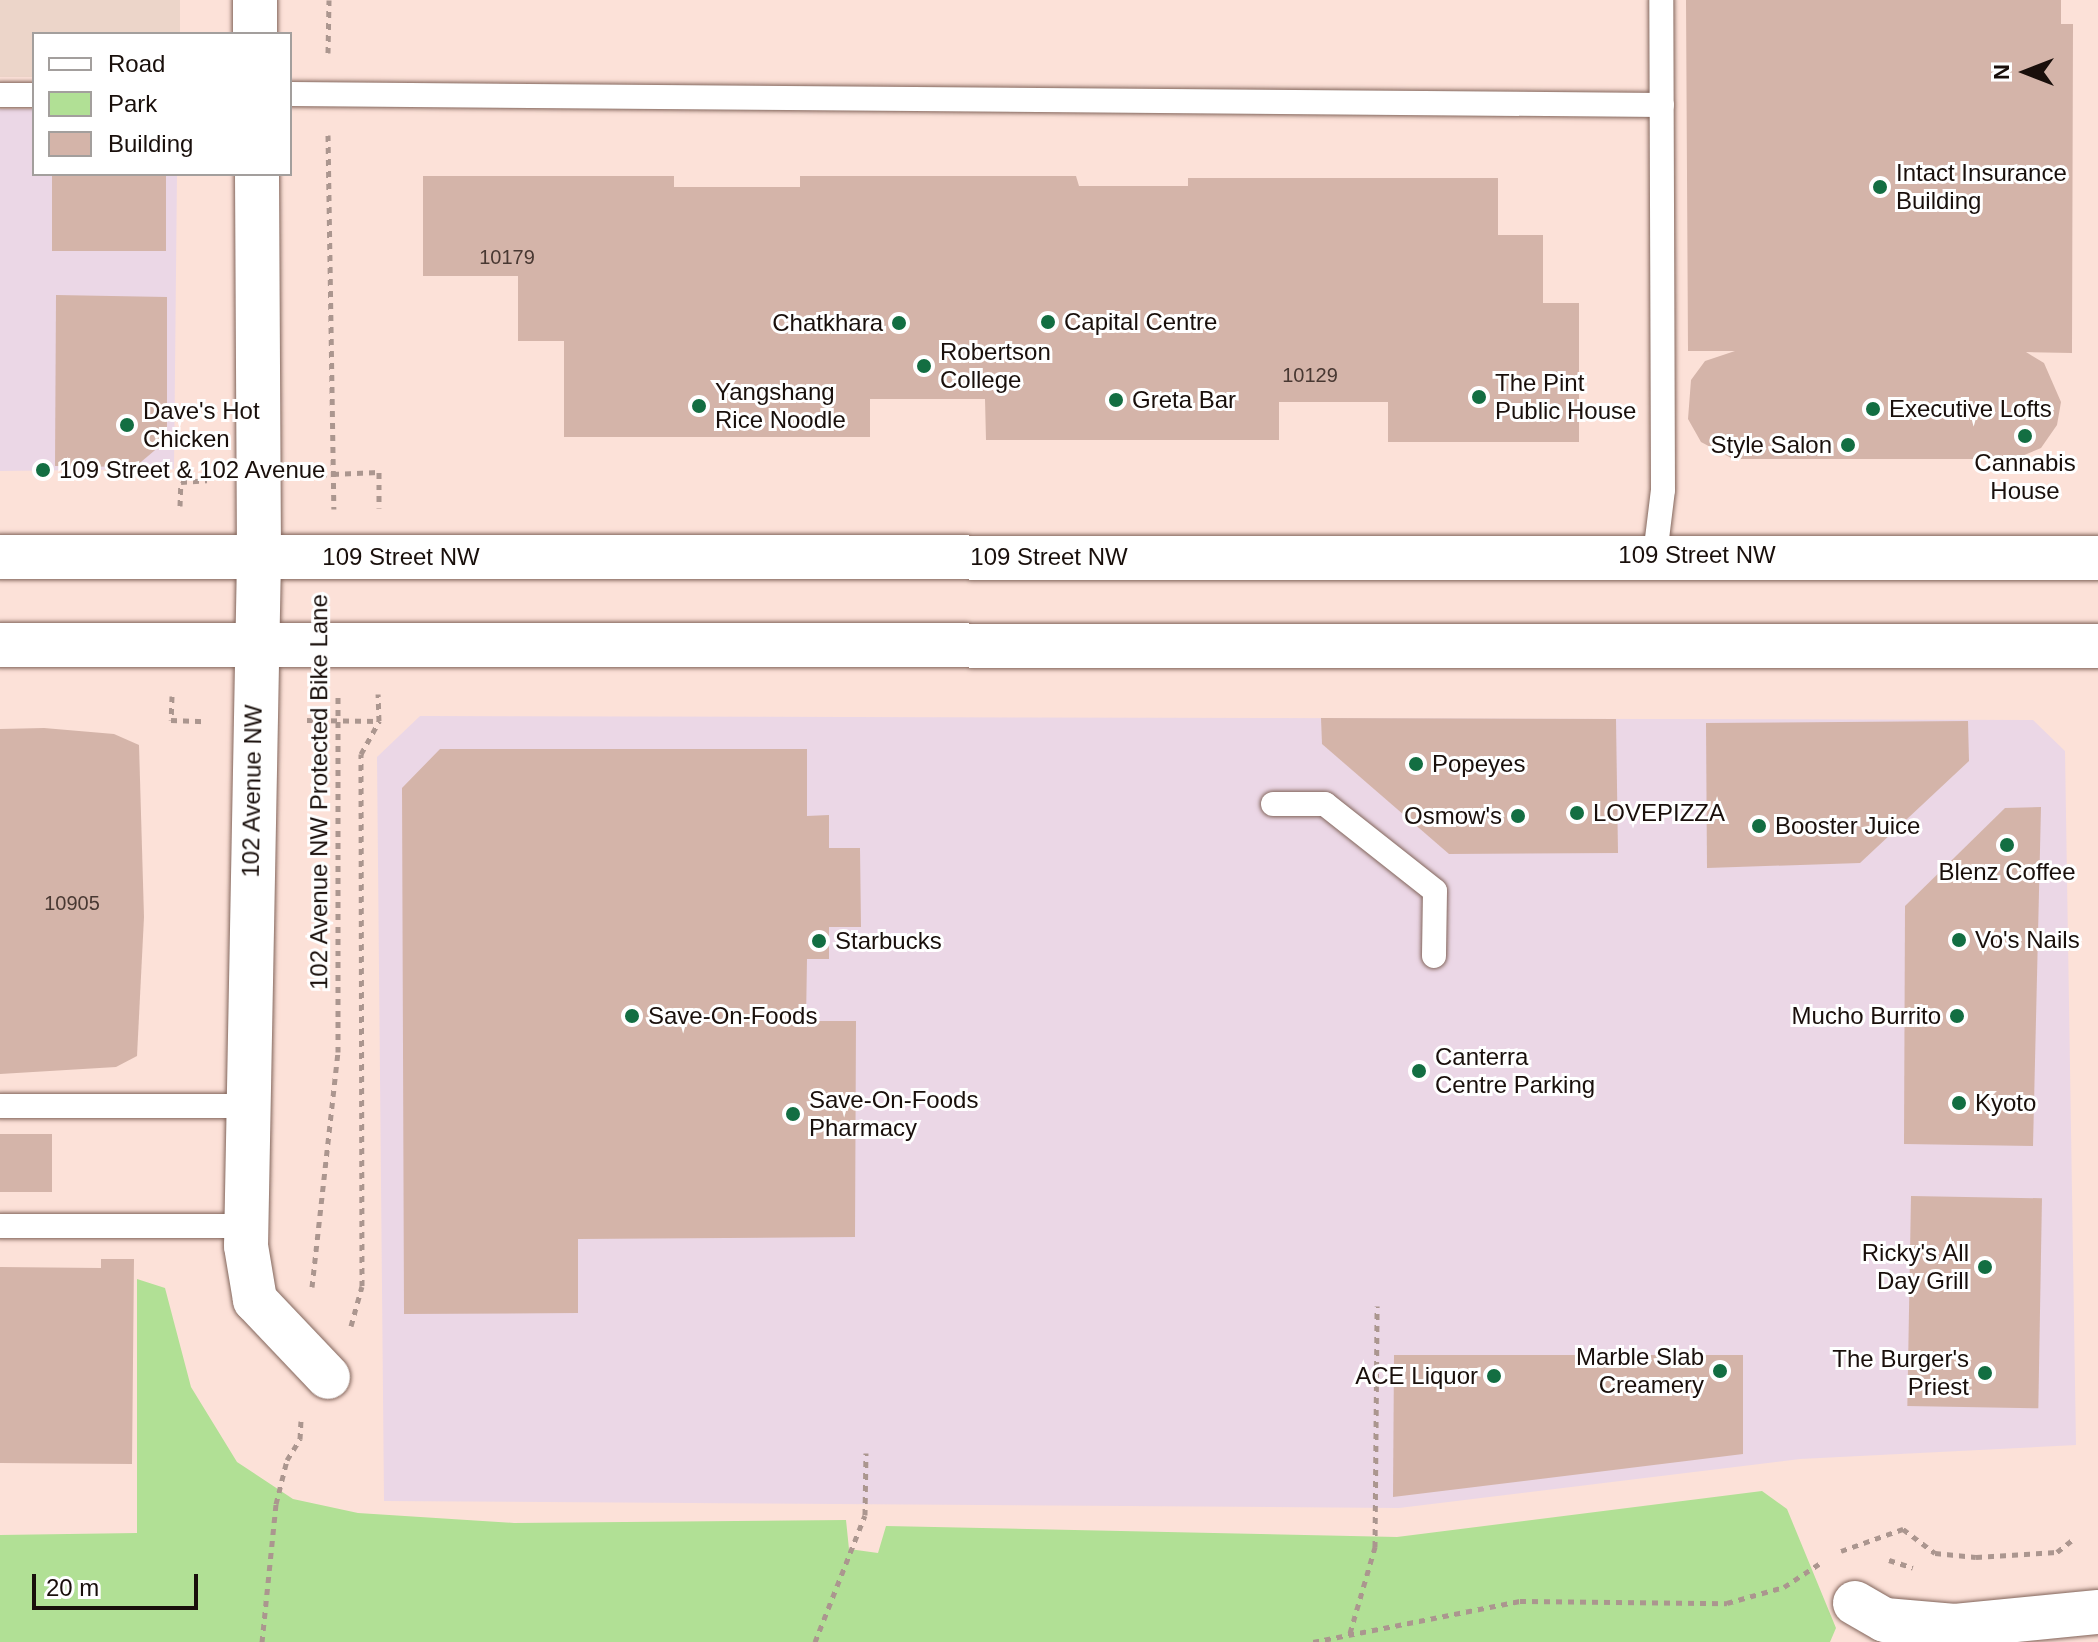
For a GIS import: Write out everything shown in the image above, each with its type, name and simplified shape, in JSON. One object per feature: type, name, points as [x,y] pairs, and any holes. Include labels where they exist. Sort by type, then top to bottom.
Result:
[{"type":"main road","points":[[255,0],[255,32]]},
{"type":"main road","name":"102 Avenue NW","points":[[257,176],[259,558],[254,643],[247,1226],[255,1300],[316,1366]]},
{"type":"main road","name":"109 Street NW","points":[[0,557],[1655,555],[2098,558]]},
{"type":"main road","points":[[0,645],[338,642],[2098,646]]},
{"type":"main road","points":[[1869,1622],[1955,1626],[2098,1612]]},
{"type":"lane","points":[[1655,555],[1663,490],[1661,0]]},
{"type":"lane","points":[[292,94],[1662,105]]},
{"type":"lane","points":[[0,95],[32,95]]},
{"type":"lane","points":[[1273,804],[1325,804],[1435,891],[1434,956]]},
{"type":"lane","points":[[0,1106],[248,1106]]},
{"type":"lane","points":[[0,1226],[247,1226]]},
{"type":"path","points":[[329,0],[327,95],[336,557]]},
{"type":"path","name":"102 Avenue NW Protected Bike Lane","points":[[262,1642],[276,1504],[287,1460],[300,1439],[316,1366],[338,1052],[338,642]]},
{"type":"path","points":[[349,1335],[362,1286],[361,754],[379,721]]},
{"type":"path","points":[[1350,1633],[1375,1547],[1377,1306]]},
{"type":"path","points":[[815,1642],[865,1515],[866,1453]]},
{"type":"path","points":[[1850,1547],[1903,1529],[1935,1553],[1976,1557],[2057,1552],[2075,1538]]},
{"type":"path","points":[[1313,1642],[1520,1601],[1727,1603],[1784,1587]]},
{"type":"shaded area","points":[[0,0],[180,0],[180,32],[32,32],[32,77],[0,77]]},
{"type":"shaded area","points":[[0,109],[32,109],[32,176],[177,176],[174,469],[0,471]]},
{"type":"shaded area","points":[[420,716],[2033,720],[2065,751],[2076,1445],[1800,1459],[1399,1508],[384,1501],[377,757]]},
{"type":"green space","points":[[137,1279],[165,1288],[191,1387],[237,1462],[293,1499],[358,1513],[514,1523],[846,1520],[849,1549],[878,1553],[886,1526],[1397,1537],[1762,1491],[1787,1509],[1836,1628],[1830,1642],[0,1642],[0,1535],[137,1533]]},
{"type":"building","name":"Intact Insurance Building","points":[[1686,0],[2061,0],[2061,24],[2073,24],[2072,353],[2026,352],[2044,363],[2061,402],[2057,425],[2041,448],[2015,459],[1733,459],[1701,442],[1688,419],[1691,380],[1705,361],[1735,351],[1688,351]]},
{"type":"building","points":[[52,176],[166,176],[166,251],[52,251]]},
{"type":"building","name":"Capital Centre","points":[[423,176],[674,176],[674,187],[800,187],[800,176],[1076,176],[1079,186],[1188,186],[1188,178],[1498,178],[1498,235],[1543,235],[1543,303],[1579,303],[1579,442],[1388,442],[1388,402],[1279,402],[1279,440],[986,440],[985,399],[870,399],[870,437],[564,437],[564,341],[518,341],[518,276],[423,276]]},
{"type":"building","points":[[56,295],[167,297],[167,440],[135,467],[55,466]]},
{"type":"building","points":[[1321,718],[1616,719],[1618,853],[1449,854],[1322,744]]},
{"type":"building","points":[[1968,721],[1969,761],[1860,863],[1707,868],[1706,723]]},
{"type":"building","points":[[44,728],[114,734],[139,745],[144,917],[137,1056],[116,1067],[0,1074],[0,729]]},
{"type":"building","points":[[440,749],[807,749],[807,816],[829,815],[829,848],[860,848],[861,927],[829,927],[829,959],[807,959],[806,1021],[856,1021],[855,1237],[578,1239],[578,1313],[404,1314],[402,788]]},
{"type":"building","points":[[2041,807],[2033,1146],[1904,1144],[1905,906],[2005,808]]},
{"type":"building","points":[[0,1134],[52,1134],[52,1192],[0,1192]]},
{"type":"building","points":[[1911,1196],[2042,1198],[2038,1408],[1907,1406]]},
{"type":"building","points":[[101,1259],[134,1259],[132,1464],[0,1463],[0,1267],[101,1268]]},
{"type":"building","points":[[1394,1355],[1743,1355],[1743,1454],[1393,1497]]},
{"type":"place","name":"Intact Insurance Building","points":[[1880,187]]},
{"type":"place","name":"Capital Centre","points":[[1048,322]]},
{"type":"place","name":"Chatkhara","points":[[899,323]]},
{"type":"place","name":"Robertson College","points":[[924,366]]},
{"type":"place","name":"The Pint Public House","points":[[1479,397]]},
{"type":"place","name":"Greta Bar","points":[[1116,400]]},
{"type":"place","name":"Yangshang Rice Noodle","points":[[699,406]]},
{"type":"place","name":"Executive Lofts","points":[[1873,409]]},
{"type":"place","name":"Dave's Hot Chicken","points":[[127,425]]},
{"type":"place","name":"Cannabis House","points":[[2025,436]]},
{"type":"place","name":"Style Salon","points":[[1848,445]]},
{"type":"place","name":"109 Street & 102 Avenue","points":[[43,470]]},
{"type":"place","name":"Popeyes","points":[[1416,764]]},
{"type":"place","name":"LOVEPIZZA","points":[[1577,813]]},
{"type":"place","name":"Osmow's","points":[[1518,816]]},
{"type":"place","name":"Booster Juice","points":[[1759,826]]},
{"type":"place","name":"Blenz Coffee","points":[[2007,845]]},
{"type":"place","name":"Vo's Nails","points":[[1959,940]]},
{"type":"place","name":"Starbucks","points":[[819,941]]},
{"type":"place","name":"Save-On-Foods","points":[[632,1016]]},
{"type":"place","name":"Mucho Burrito","points":[[1957,1016]]},
{"type":"place","name":"Canterra Centre Parking","points":[[1419,1071]]},
{"type":"place","name":"Kyoto","points":[[1959,1103]]},
{"type":"place","name":"Save-On-Foods Pharmacy","points":[[793,1114]]},
{"type":"place","name":"Ricky's All Day Grill","points":[[1985,1267]]},
{"type":"place","name":"Marble Slab Creamery","points":[[1720,1371]]},
{"type":"place","name":"The Burger's Priest","points":[[1985,1373]]},
{"type":"place","name":"ACE Liquor","points":[[1494,1376]]}]
